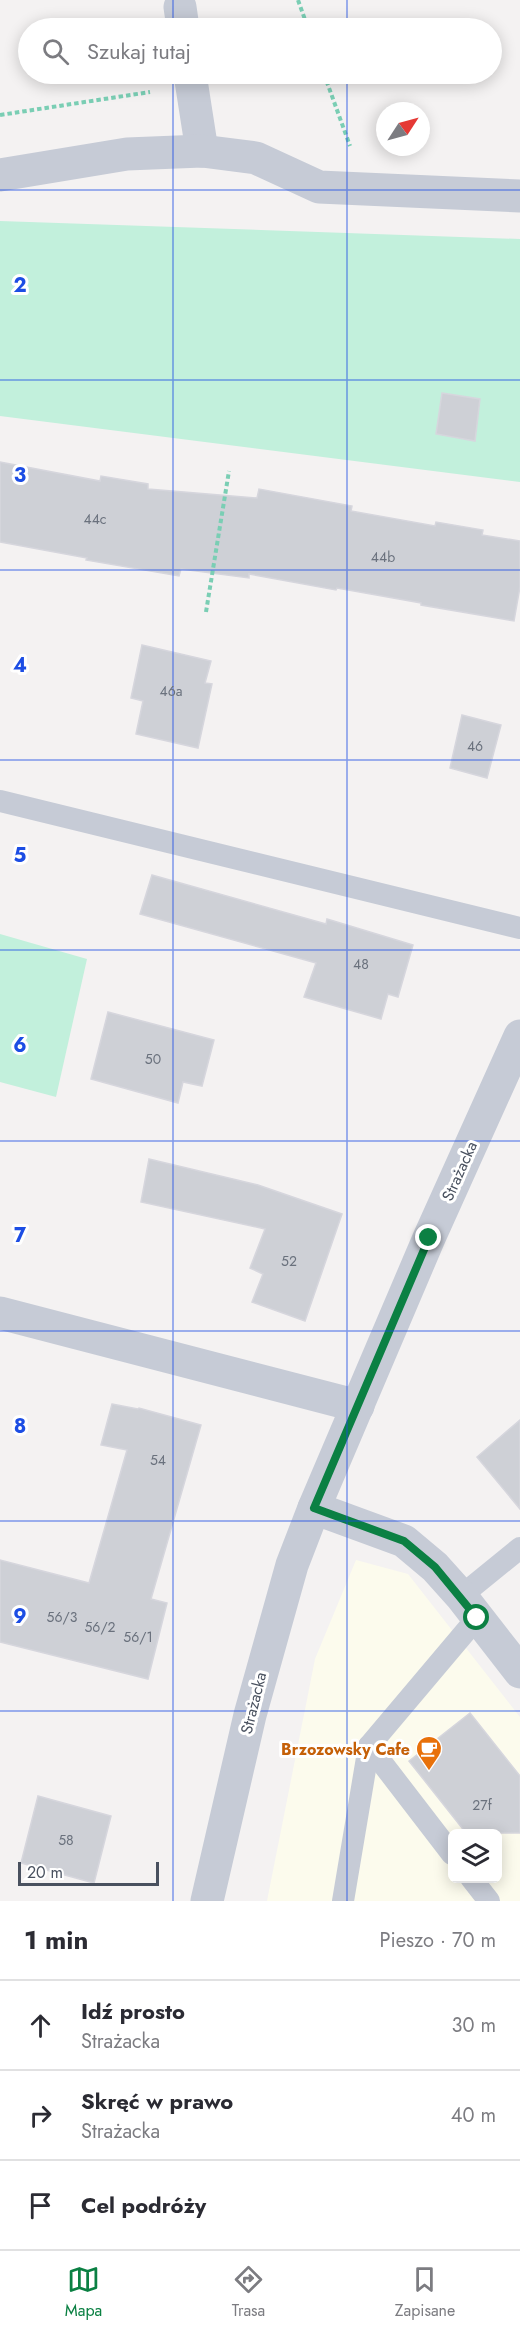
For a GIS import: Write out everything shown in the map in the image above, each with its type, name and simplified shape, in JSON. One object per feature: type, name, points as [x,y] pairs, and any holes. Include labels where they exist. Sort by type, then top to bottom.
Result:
[{"type":"street","points":[[192,84],[202,151]]},
{"type":"street","points":[[0,176],[128,153],[202,151],[256,158],[319,187],[520,196]]},
{"type":"street","name":"Strażacka","points":[[207,1901],[239,1758],[292,1565],[429,1238],[520,1036]]},
{"type":"street","points":[[0,1313],[358,1406]]},
{"type":"street","points":[[314,1508],[404,1541],[435,1567],[520,1672]]},
{"type":"lane","points":[[0,801],[520,928]]},
{"type":"lane","points":[[345,1899],[369,1746],[469,1607],[520,1548]]},
{"type":"lane","points":[[369,1746],[448,1848]]},
{"type":"lane","points":[[475,1883],[489,1901]]},
{"type":"path","points":[[298,0],[304,18]]},
{"type":"path","points":[[0,115],[169,84]]},
{"type":"path","points":[[328,84],[366,189]]},
{"type":"path","points":[[206,612],[229,471]]},
{"type":"shaded area","points":[[356,1560],[408,1574],[520,1717],[520,1901],[267,1901],[315,1659]]},
{"type":"green space","points":[[0,221],[520,239],[520,482],[0,416]]},
{"type":"green space","points":[[0,934],[87,959],[56,1097],[0,1082]]},
{"type":"building","points":[[442,393],[480,399],[475,441],[436,434]]},
{"type":"building","points":[[0,462],[100,481],[101,476],[148,484],[148,489],[257,498],[259,489],[352,506],[351,511],[435,526],[436,522],[483,530],[482,535],[520,541],[520,587],[514,621],[249,574],[249,578],[181,569],[179,576],[0,542]]},
{"type":"building","points":[[142,645],[211,661],[205,683],[212,684],[198,748],[136,734],[143,701],[131,698]]},
{"type":"building","points":[[462,715],[501,725],[487,778],[450,768]]},
{"type":"building","points":[[152,875],[326,924],[327,919],[413,945],[398,997],[388,994],[381,1019],[304,997],[316,963],[140,914]]},
{"type":"building","points":[[108,1012],[214,1040],[202,1086],[183,1082],[178,1103],[91,1079]]},
{"type":"building","points":[[149,1159],[258,1185],[342,1214],[305,1321],[252,1302],[263,1274],[250,1268],[265,1229],[141,1202]]},
{"type":"building","points":[[112,1404],[139,1408],[201,1425],[151,1599],[167,1603],[148,1679],[0,1642],[0,1560],[89,1583],[127,1450],[101,1445]]},
{"type":"building","points":[[520,1420],[520,1509],[477,1457]]},
{"type":"building","points":[[470,1713],[520,1776],[520,1833],[502,1833],[502,1829],[463,1829],[409,1761]]},
{"type":"building","points":[[38,1796],[111,1816],[94,1883],[21,1863]]},
{"type":"place","name":"Brzozowsky Cafe","points":[[429,1772]]},
{"type":"route","points":[[429,1238],[314,1508],[404,1541],[435,1567],[477,1618]]}]
